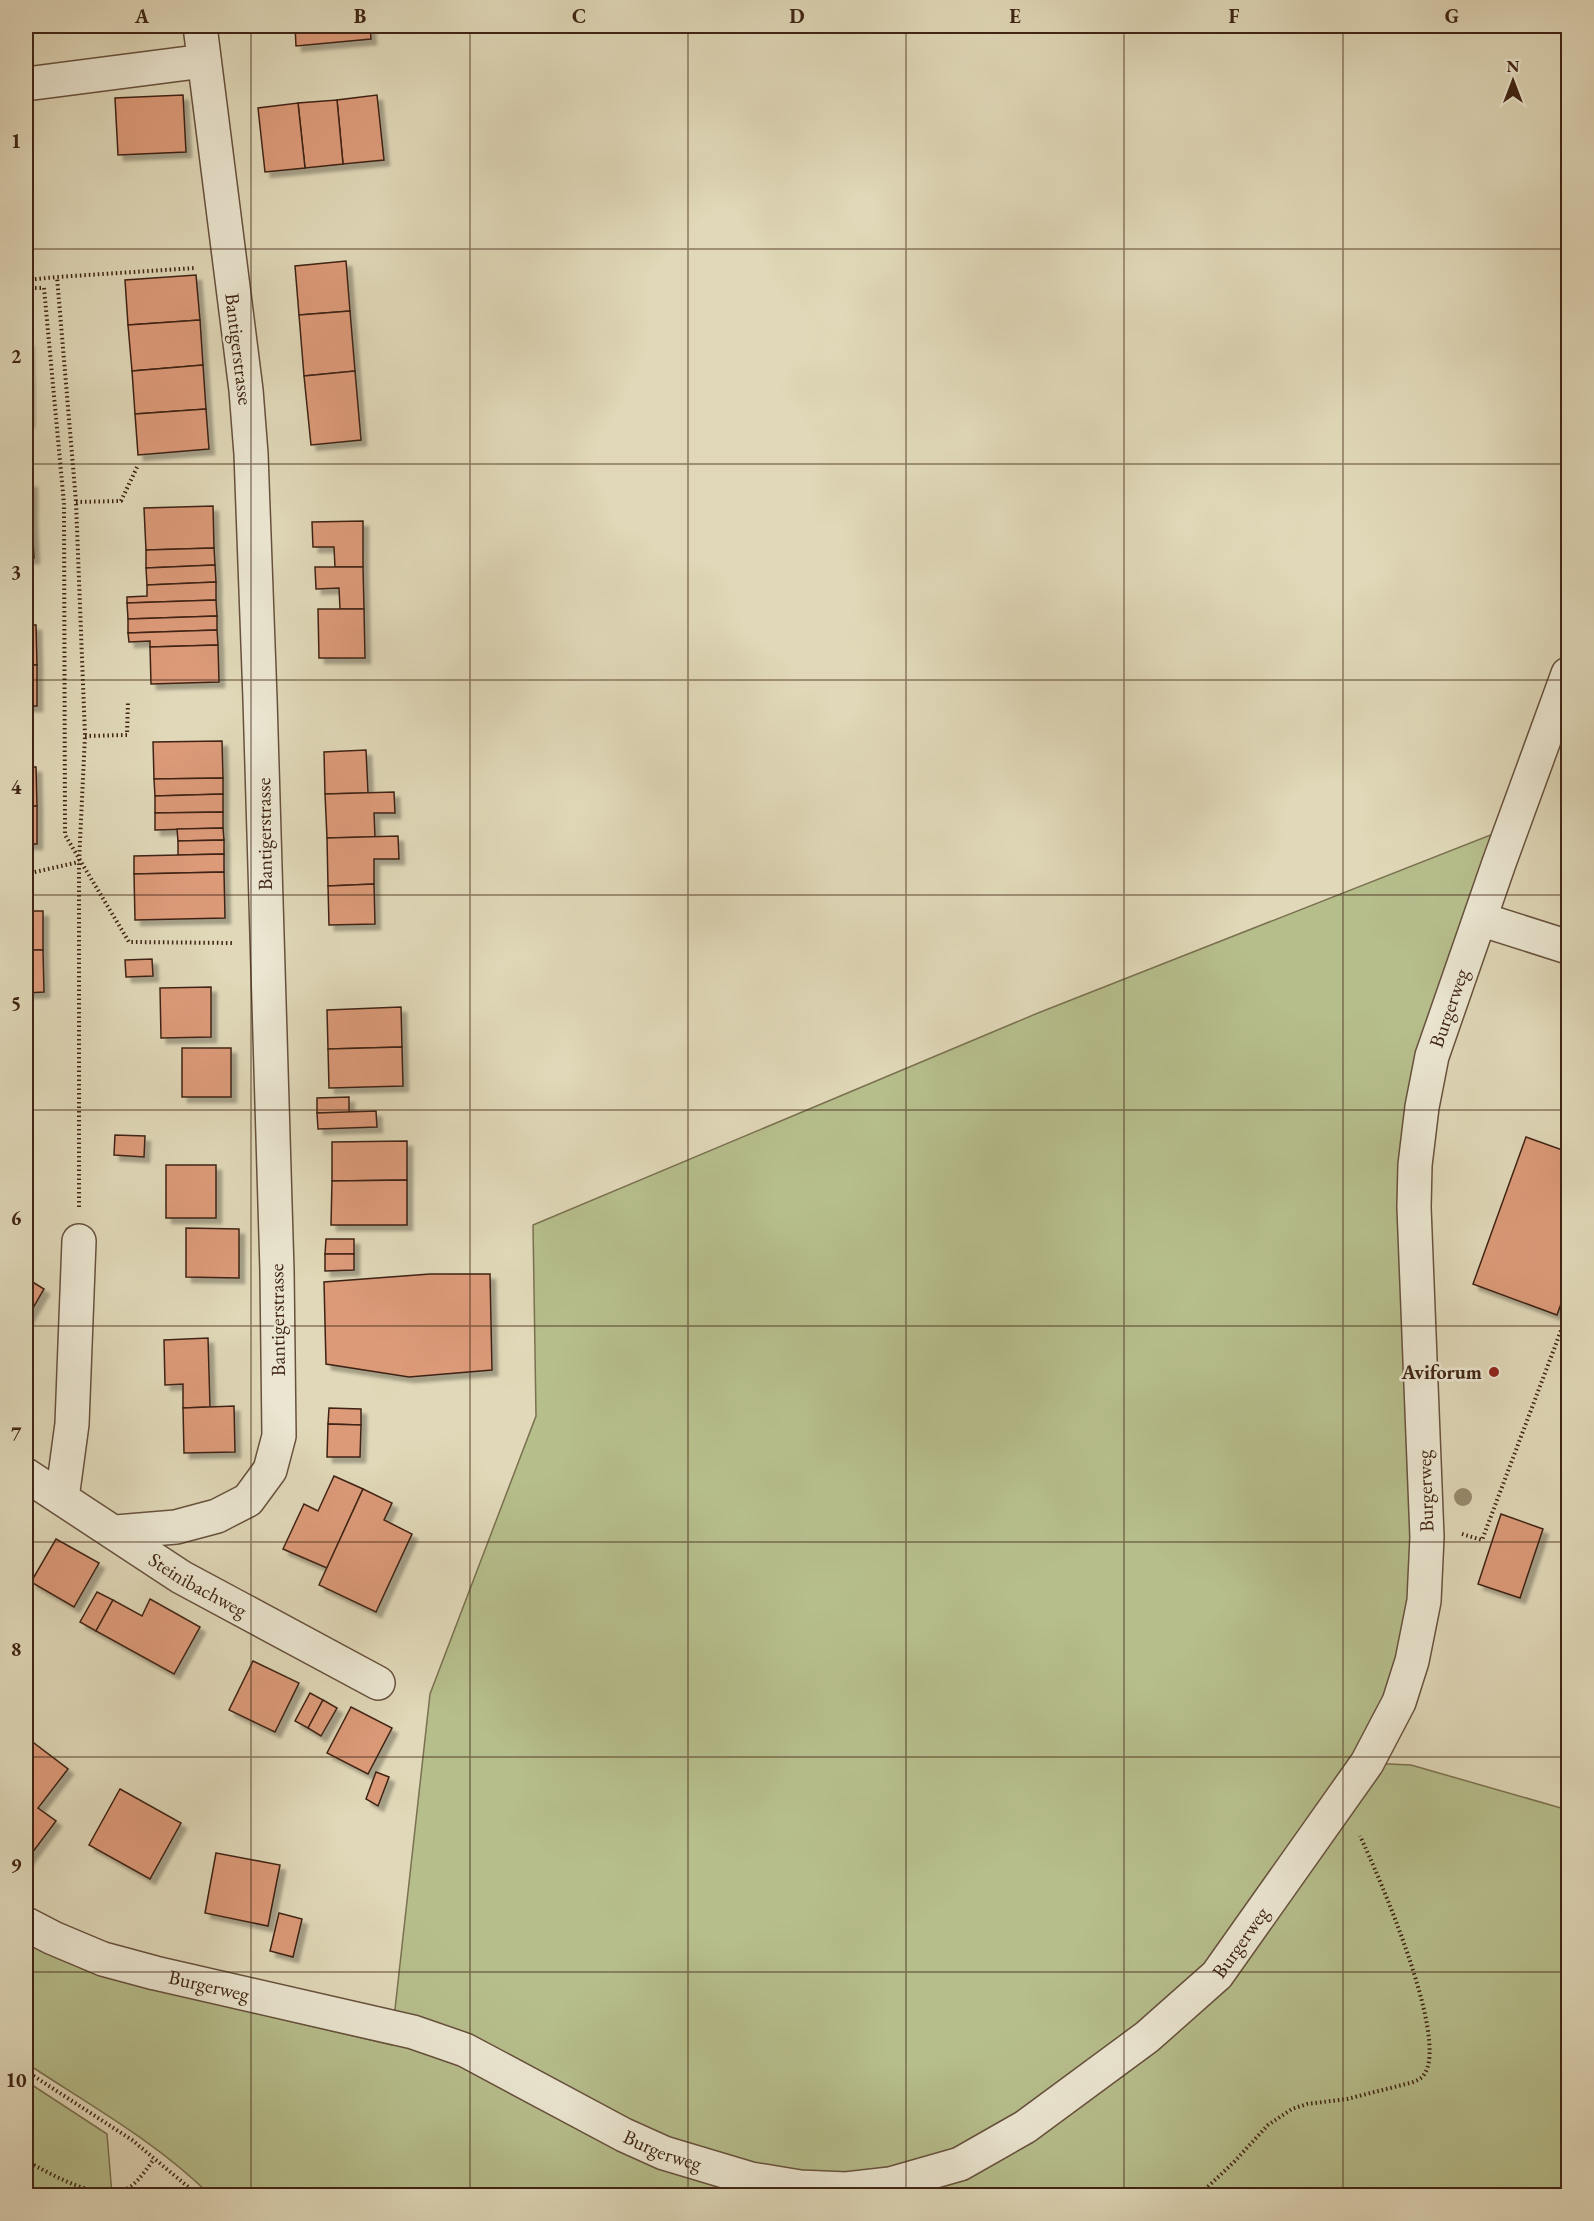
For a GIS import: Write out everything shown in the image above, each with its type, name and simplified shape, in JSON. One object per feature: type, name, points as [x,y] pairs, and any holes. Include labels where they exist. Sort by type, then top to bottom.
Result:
[{"type":"street","name":"Bantigerstrasse","points":[[116,1532],[176,1527],[217,1516],[248,1500],[270,1470],[279,1436],[277,1271],[260,699],[250,454],[246,390],[200,26]]},
{"type":"street","points":[[26,84],[204,61]]},
{"type":"street","name":"Burgerweg","points":[[26,1924],[103,1959],[413,2032],[444,2042],[465,2050],[624,2135],[664,2153],[751,2179],[800,2187],[846,2189],[890,2184],[960,2164],[1025,2127],[1147,2037],[1217,1975],[1367,1763],[1399,1702],[1412,1661],[1424,1601],[1427,1537],[1414,1207],[1415,1165],[1422,1107],[1432,1056],[1569,674]]},
{"type":"street","points":[[1480,919],[1569,947]]},
{"type":"street","points":[[62,1498],[72,1425],[79,1241]]},
{"type":"street","name":"Steinibachweg","points":[[26,1474],[181,1577],[378,1683]]},
{"type":"path","points":[[26,280],[229,266]]},
{"type":"path","points":[[57,277],[76,502],[85,736],[80,862],[79,1241]]},
{"type":"path","points":[[26,288],[44,288],[64,504],[65,835],[129,942],[267,943]]},
{"type":"path","points":[[76,502],[121,501],[138,465]]},
{"type":"path","points":[[85,736],[127,735],[128,701]]},
{"type":"path","points":[[26,874],[80,862]]},
{"type":"path","points":[[1460,1533],[1482,1540],[1569,1312]]},
{"type":"path","points":[[1198,2196],[1279,2115],[1307,2104],[1347,2099],[1410,2083],[1419,2080],[1428,2068],[1430,2049],[1425,2016],[1413,1969],[1402,1935],[1370,1856],[1341,1797]]},
{"type":"path","points":[[26,2071],[132,2140],[199,2196]]},
{"type":"path","points":[[26,2160],[74,2184],[99,2192],[115,2194],[132,2186],[154,2159]]},
{"type":"green space","points":[[1498,832],[1422,1054],[1414,1598],[1367,1763],[1411,1765],[1568,1810],[1568,2195],[898,2195],[751,2179],[393,2027],[430,1694],[536,1416],[533,1225],[1038,1013]]},
{"type":"green space","points":[[26,1940],[153,1989],[392,2045],[411,2043],[774,2195],[210,2195],[145,2141],[26,2063]]},
{"type":"green space","points":[[26,2081],[107,2134],[112,2195],[26,2195]]},
{"type":"building","points":[[295,26],[370,26],[371,39],[296,46]]},
{"type":"building","points":[[183,95],[186,152],[118,155],[115,98]]},
{"type":"building","points":[[377,95],[384,160],[343,164],[337,100]]},
{"type":"building","points":[[337,100],[343,164],[305,168],[298,103]]},
{"type":"building","points":[[298,103],[305,168],[265,172],[258,108]]},
{"type":"building","points":[[346,261],[350,311],[299,315],[295,266]]},
{"type":"building","points":[[196,275],[200,320],[128,325],[125,280]]},
{"type":"building","points":[[350,311],[355,371],[304,376],[299,315]]},
{"type":"building","points":[[200,320],[203,365],[132,371],[128,325]]},
{"type":"building","points":[[26,341],[28,341],[29,382],[26,382]]},
{"type":"building","points":[[203,365],[206,409],[135,414],[132,371]]},
{"type":"building","points":[[355,371],[361,440],[311,445],[304,376]]},
{"type":"building","points":[[26,382],[29,382],[29,422],[26,422]]},
{"type":"building","points":[[206,409],[209,449],[138,455],[135,414]]},
{"type":"building","points":[[26,482],[32,482],[32,520],[26,520]]},
{"type":"building","points":[[213,506],[214,548],[146,550],[144,508]]},
{"type":"building","points":[[26,520],[32,520],[34,558],[26,558]]},
{"type":"building","points":[[363,521],[363,567],[335,567],[334,547],[313,547],[312,522]]},
{"type":"building","points":[[214,548],[215,565],[146,568],[146,550]]},
{"type":"building","points":[[215,565],[216,582],[147,585],[146,568]]},
{"type":"building","points":[[315,567],[363,567],[364,609],[340,609],[339,588],[316,589]]},
{"type":"building","points":[[216,582],[216,600],[127,603],[127,597],[147,596],[147,585]]},
{"type":"building","points":[[216,600],[217,616],[128,619],[127,603]]},
{"type":"building","points":[[318,609],[364,609],[365,658],[319,658]]},
{"type":"building","points":[[217,616],[217,630],[128,633],[128,619]]},
{"type":"building","points":[[26,625],[36,625],[37,665],[26,665]]},
{"type":"building","points":[[217,630],[218,645],[150,647],[150,641],[129,642],[128,633]]},
{"type":"building","points":[[218,645],[219,682],[151,684],[150,647]]},
{"type":"building","points":[[26,665],[37,665],[37,706],[26,706]]},
{"type":"building","points":[[222,741],[223,778],[154,779],[153,742]]},
{"type":"building","points":[[366,750],[368,793],[325,794],[324,752]]},
{"type":"building","points":[[26,767],[36,767],[37,806],[26,806]]},
{"type":"building","points":[[223,778],[223,794],[155,796],[154,779]]},
{"type":"building","points":[[394,792],[395,813],[374,813],[375,837],[327,838],[325,794]]},
{"type":"building","points":[[223,794],[223,812],[155,813],[155,796]]},
{"type":"building","points":[[26,806],[37,806],[37,844],[26,844]]},
{"type":"building","points":[[223,812],[223,828],[155,830],[155,813]]},
{"type":"building","points":[[223,828],[224,840],[178,841],[177,829]]},
{"type":"building","points":[[398,836],[399,859],[374,859],[374,884],[328,886],[327,838]]},
{"type":"building","points":[[224,840],[224,854],[178,855],[178,841]]},
{"type":"building","points":[[224,854],[224,872],[134,874],[134,856]]},
{"type":"building","points":[[224,872],[225,918],[135,920],[134,874]]},
{"type":"building","points":[[374,884],[375,924],[329,925],[328,886]]},
{"type":"building","points":[[26,911],[43,911],[43,950],[26,950]]},
{"type":"building","points":[[26,950],[43,950],[44,992],[26,993]]},
{"type":"building","points":[[152,959],[153,976],[126,977],[125,960]]},
{"type":"building","points":[[211,987],[211,1037],[161,1038],[160,988]]},
{"type":"building","points":[[401,1007],[402,1047],[328,1049],[327,1010]]},
{"type":"building","points":[[402,1047],[403,1086],[329,1088],[328,1049]]},
{"type":"building","points":[[182,1048],[231,1048],[231,1097],[182,1097]]},
{"type":"building","points":[[349,1097],[349,1113],[317,1113],[317,1098]]},
{"type":"building","points":[[376,1111],[377,1127],[318,1129],[317,1113]]},
{"type":"building","points":[[115,1135],[145,1136],[144,1157],[114,1155]]},
{"type":"building","points":[[1526,1137],[1568,1152],[1568,1284],[1557,1315],[1473,1284]]},
{"type":"building","points":[[407,1141],[407,1180],[332,1181],[332,1142]]},
{"type":"building","points":[[166,1165],[216,1165],[216,1218],[166,1218]]},
{"type":"building","points":[[407,1180],[407,1225],[331,1225],[332,1181]]},
{"type":"building","points":[[186,1228],[239,1229],[239,1278],[186,1277]]},
{"type":"building","points":[[326,1239],[354,1239],[354,1254],[325,1254]]},
{"type":"building","points":[[325,1254],[354,1254],[354,1270],[325,1271]]},
{"type":"building","points":[[430,1274],[490,1274],[492,1370],[409,1377],[326,1364],[324,1282]]},
{"type":"building","points":[[26,1278],[44,1289],[26,1320]]},
{"type":"building","points":[[208,1338],[210,1407],[183,1408],[183,1384],[165,1385],[164,1340]]},
{"type":"building","points":[[234,1406],[235,1452],[184,1453],[183,1408]]},
{"type":"building","points":[[329,1408],[361,1409],[361,1425],[328,1424]]},
{"type":"building","points":[[328,1424],[361,1425],[360,1457],[327,1457]]},
{"type":"building","points":[[334,1476],[363,1489],[327,1568],[283,1549],[304,1504],[318,1511]]},
{"type":"building","points":[[363,1489],[392,1503],[384,1520],[412,1534],[376,1612],[319,1585]]},
{"type":"building","points":[[1501,1514],[1543,1529],[1520,1598],[1478,1584]]},
{"type":"building","points":[[56,1539],[99,1563],[74,1607],[31,1582]]},
{"type":"building","points":[[97,1592],[113,1600],[96,1631],[80,1622]]},
{"type":"building","points":[[150,1599],[200,1627],[174,1674],[96,1631],[113,1600],[142,1616]]},
{"type":"building","points":[[253,1661],[299,1683],[275,1732],[229,1710]]},
{"type":"building","points":[[310,1693],[323,1700],[308,1728],[295,1721]]},
{"type":"building","points":[[323,1700],[337,1708],[321,1736],[308,1728]]},
{"type":"building","points":[[351,1707],[392,1728],[368,1774],[327,1753]]},
{"type":"building","points":[[26,1737],[68,1769],[38,1808],[56,1821],[26,1861]]},
{"type":"building","points":[[376,1772],[389,1777],[378,1806],[366,1799]]},
{"type":"building","points":[[120,1789],[181,1823],[150,1879],[89,1845]]},
{"type":"building","points":[[216,1853],[280,1865],[268,1926],[205,1913]]},
{"type":"building","points":[[279,1913],[302,1919],[293,1957],[270,1951]]},
{"type":"place","name":"Aviforum","points":[[1494,1372]]}]
